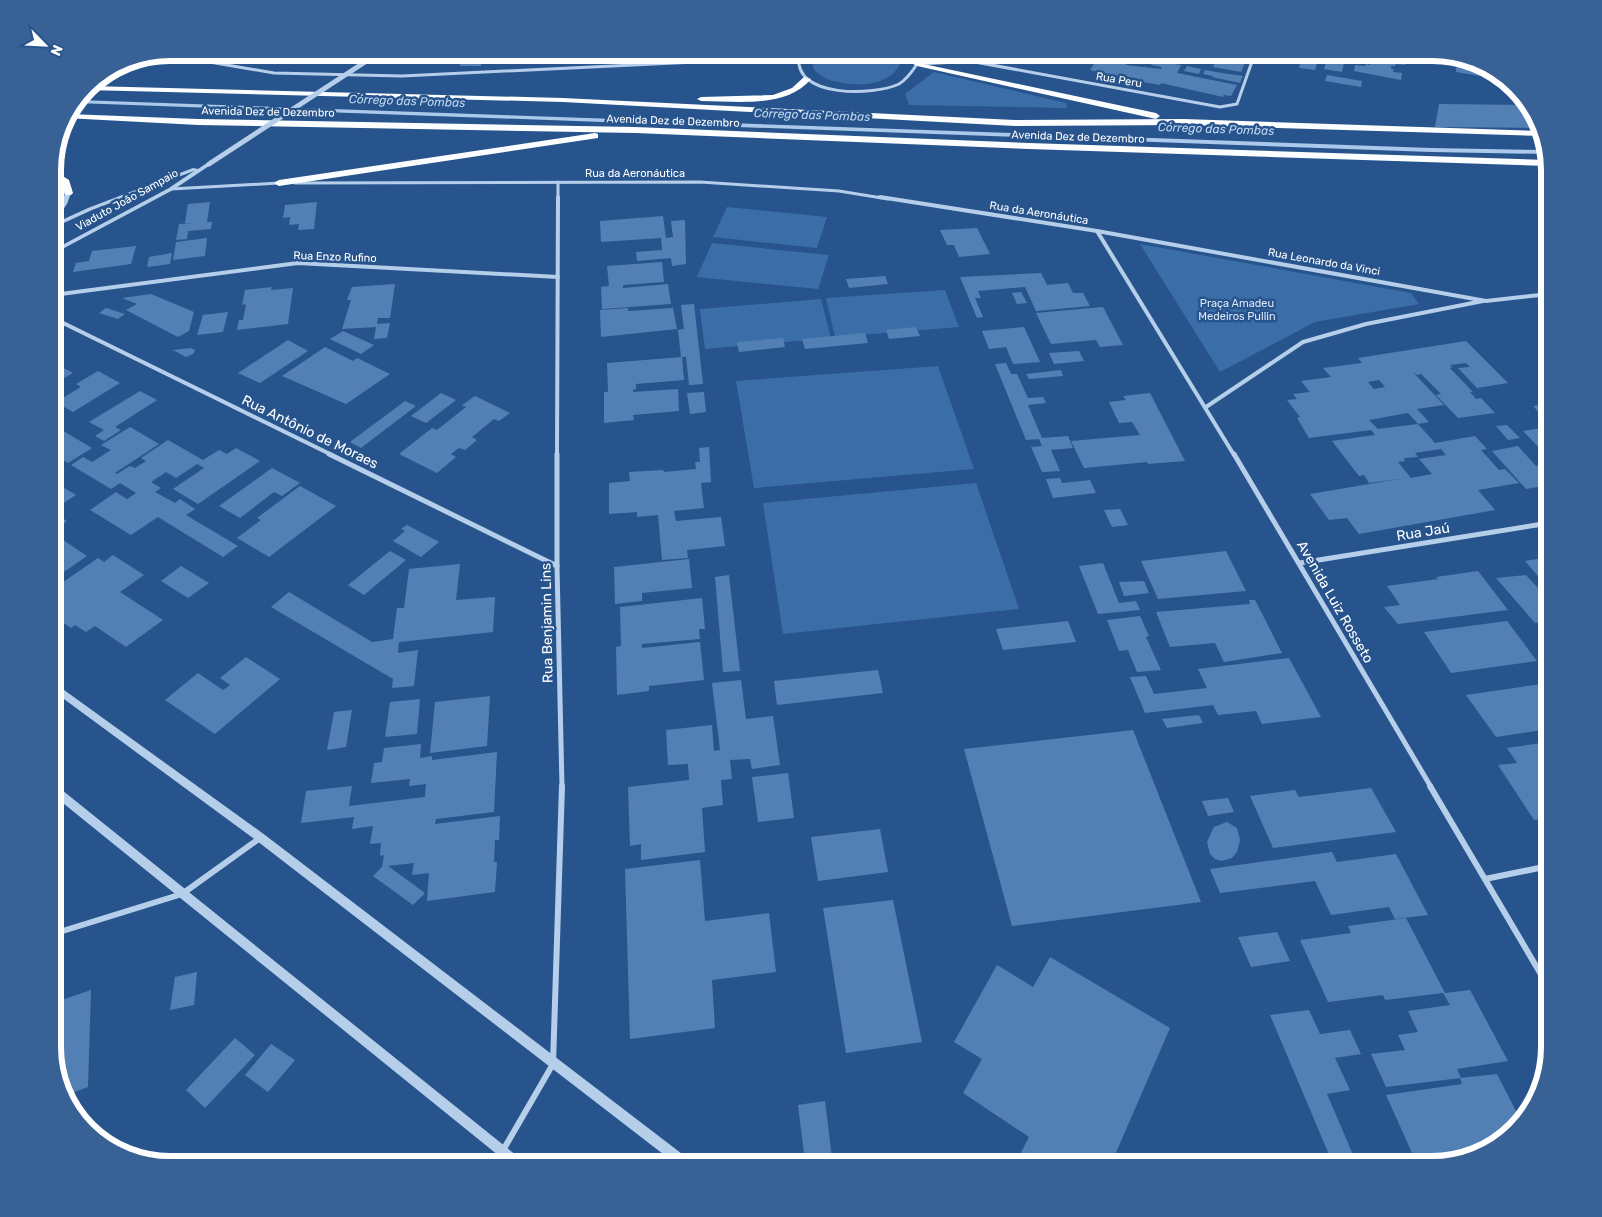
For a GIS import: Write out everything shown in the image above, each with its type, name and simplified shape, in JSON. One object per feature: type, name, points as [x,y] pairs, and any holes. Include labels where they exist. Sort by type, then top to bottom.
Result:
[{"type":"highway","points":[[917,64],[1184,122]]},
{"type":"highway","points":[[563,100],[774,97],[796,90],[807,79]]},
{"type":"highway","name":"Avenida Dez de Dezembro","points":[[99,88],[563,100],[1015,123],[1184,122],[1534,134]]},
{"type":"highway","name":"Avenida Dez de Dezembro","points":[[76,116],[198,122],[634,130],[1049,147],[1540,163]]},
{"type":"highway","points":[[279,183],[634,130]]},
{"type":"highway","points":[[61,179],[66,182],[68,193]]},
{"type":"street","points":[[206,61],[274,72],[309,75],[402,76],[715,61]]},
{"type":"street","name":"Viaduto João Sampaio","points":[[61,248],[171,189],[366,61]]},
{"type":"street","points":[[799,61],[798,66],[807,79],[840,89],[858,91],[886,89],[899,84],[908,77],[917,64],[914,61]]},
{"type":"street","name":"Rua Peru","points":[[917,64],[969,61],[1220,107],[1237,104],[1251,61]]},
{"type":"street","name":"Viaduto João Sampaio","points":[[61,222],[90,209],[209,164]]},
{"type":"street","name":"Rua Benjamin Lins","points":[[553,1064],[562,802],[557,566],[558,182]]},
{"type":"street","name":"Rua da Aeronáutica","points":[[171,189],[279,183],[700,182],[839,191],[1096,231]]},
{"type":"street","points":[[61,192],[68,193],[61,208]]},
{"type":"street","name":"Rua Leonardo da Vinci","points":[[1096,231],[1486,301],[1541,295]]},
{"type":"street","name":"Avenida Luiz Rosseto","points":[[1096,231],[1206,407],[1300,563],[1541,973]]},
{"type":"street","name":"Rua Enzo Rufino","points":[[61,294],[298,263],[558,277]]},
{"type":"street","points":[[1206,407],[1303,342],[1366,324],[1486,301]]},
{"type":"street","name":"Rua Antônio de Moraes","points":[[61,322],[557,566]]},
{"type":"street","name":"Rua Jaú","points":[[1300,563],[1541,524]]},
{"type":"street","points":[[61,692],[260,838],[675,1156]]},
{"type":"street","points":[[61,796],[507,1156]]},
{"type":"street","points":[[61,932],[182,894],[260,838]]},
{"type":"street","points":[[1485,879],[1541,868]]},
{"type":"street","points":[[498,1156],[553,1064]]},
{"type":"green space","points":[[812,61],[898,61],[900,64],[887,78],[868,84],[836,82],[827,79],[814,70]]},
{"type":"green space","points":[[934,72],[1066,103],[1067,108],[909,105],[905,94]]},
{"type":"green space","points":[[727,207],[827,217],[817,248],[713,237]]},
{"type":"green space","points":[[712,243],[829,255],[818,289],[697,277]]},
{"type":"green space","name":"Praça Amadeu Medeiros Pullin","points":[[1140,244],[1411,293],[1419,304],[1315,322],[1220,372]]},
{"type":"green space","points":[[945,290],[959,327],[835,337],[826,298]]},
{"type":"green space","points":[[821,299],[831,338],[705,349],[700,309]]},
{"type":"green space","points":[[938,366],[974,469],[754,488],[736,381]]},
{"type":"green space","points":[[976,483],[1019,609],[783,634],[763,503]]},
{"type":"building","points":[[461,61],[482,61],[481,66],[460,66]]},
{"type":"building","points":[[528,61],[547,61],[547,62],[528,63]]},
{"type":"building","points":[[557,61],[568,61],[568,63],[557,63]]},
{"type":"building","points":[[1096,61],[1128,61],[1126,65],[1161,69],[1162,67],[1151,65],[1153,61],[1181,65],[1177,73],[1237,85],[1231,96],[1224,95],[1223,97],[1090,70]]},
{"type":"building","points":[[1216,61],[1246,61],[1241,72],[1213,67]]},
{"type":"building","points":[[1301,61],[1318,61],[1315,70],[1299,68]]},
{"type":"building","points":[[1326,61],[1344,61],[1342,72],[1324,69]]},
{"type":"building","points":[[1367,61],[1406,61],[1405,65],[1396,64],[1391,66],[1391,69],[1394,69],[1393,72],[1402,73],[1401,80],[1354,71],[1355,65],[1365,66],[1366,64],[1370,65],[1371,62]]},
{"type":"building","points":[[1457,64],[1488,77],[1456,72]]},
{"type":"building","points":[[1187,66],[1201,69],[1199,74],[1184,71]]},
{"type":"building","points":[[1205,70],[1243,76],[1240,83],[1203,74]]},
{"type":"building","points":[[1327,75],[1362,81],[1361,87],[1325,81]]},
{"type":"building","points":[[1439,104],[1518,105],[1532,128],[1435,127]]},
{"type":"building","points":[[210,202],[207,222],[212,222],[211,229],[188,231],[187,239],[176,240],[179,224],[195,223],[185,223],[188,204]]},
{"type":"building","points":[[317,202],[314,229],[298,230],[299,224],[289,225],[290,217],[283,218],[285,205]]},
{"type":"building","points":[[663,216],[666,238],[673,237],[671,221],[685,220],[686,264],[672,266],[671,258],[637,261],[636,252],[662,250],[661,238],[601,242],[600,221]]},
{"type":"building","points":[[977,228],[990,254],[959,257],[954,245],[947,245],[940,230]]},
{"type":"building","points":[[207,238],[205,256],[173,260],[176,242]]},
{"type":"building","points":[[136,246],[131,264],[73,272],[76,263],[89,261],[92,251]]},
{"type":"building","points":[[172,253],[170,264],[147,267],[149,257]]},
{"type":"building","points":[[662,262],[664,282],[623,285],[623,288],[668,284],[671,304],[602,309],[601,287],[609,286],[607,266]]},
{"type":"building","points":[[1041,273],[1047,285],[1068,283],[1073,293],[1083,293],[1090,306],[1036,311],[1025,287],[978,291],[981,298],[975,298],[983,317],[977,318],[960,277]]},
{"type":"building","points":[[885,276],[888,284],[849,288],[846,279]]},
{"type":"building","points":[[395,284],[390,318],[378,318],[377,324],[390,323],[387,338],[374,339],[376,327],[342,329],[351,300],[347,300],[352,287]]},
{"type":"building","points":[[272,287],[271,290],[293,288],[288,324],[237,330],[239,320],[243,320],[246,304],[242,305],[245,290]]},
{"type":"building","points":[[1021,292],[1027,303],[1017,304],[1012,293]]},
{"type":"building","points":[[151,294],[194,312],[189,331],[178,337],[126,310],[137,304],[122,298]]},
{"type":"building","points":[[694,304],[703,384],[689,385],[686,357],[681,357],[678,330],[684,329],[681,305]]},
{"type":"building","points":[[1103,307],[1123,345],[1100,347],[1096,340],[1051,344],[1036,313]]},
{"type":"building","points":[[106,308],[125,314],[118,319],[99,313]]},
{"type":"building","points":[[628,308],[628,311],[673,308],[677,329],[601,337],[600,310]]},
{"type":"building","points":[[228,312],[223,332],[197,335],[203,315]]},
{"type":"building","points":[[916,327],[920,336],[889,339],[886,330]]},
{"type":"building","points":[[1024,327],[1040,362],[1013,364],[1006,347],[989,349],[982,331]]},
{"type":"building","points":[[343,331],[374,345],[361,354],[330,339]]},
{"type":"building","points":[[865,333],[868,343],[805,349],[802,339]]},
{"type":"building","points":[[783,338],[785,347],[739,352],[737,342]]},
{"type":"building","points":[[288,340],[308,351],[260,383],[238,373]]},
{"type":"building","points":[[1466,341],[1508,383],[1477,388],[1458,368],[1470,367],[1466,363],[1450,365],[1452,368],[1450,368],[1473,392],[1470,392],[1476,399],[1481,398],[1495,413],[1458,418],[1436,395],[1441,394],[1421,374],[1417,375],[1412,371],[1444,405],[1417,409],[1429,422],[1418,424],[1435,443],[1475,436],[1487,449],[1481,450],[1499,470],[1505,469],[1519,483],[1478,490],[1495,510],[1359,534],[1347,518],[1329,520],[1310,494],[1399,479],[1369,483],[1364,475],[1359,476],[1332,441],[1375,435],[1371,430],[1309,438],[1297,418],[1300,417],[1287,400],[1297,399],[1293,394],[1310,392],[1301,381],[1331,377],[1323,368],[1362,363],[1358,358]],"holes":[[[1379,380],[1385,387],[1374,389],[1368,382]],[[1408,413],[1418,424],[1378,429],[1369,420]],[[1441,449],[1446,455],[1419,459],[1432,474],[1411,478],[1398,462],[1405,461],[1404,458],[1418,457],[1415,453]]]},
{"type":"building","points":[[325,347],[353,361],[357,358],[390,374],[346,404],[282,376]]},
{"type":"building","points":[[191,348],[195,350],[193,354],[186,357],[173,350]]},
{"type":"building","points":[[1079,351],[1084,361],[1054,364],[1049,353]]},
{"type":"building","points":[[682,357],[684,380],[636,384],[636,389],[633,390],[633,392],[678,389],[679,411],[633,415],[634,420],[604,423],[604,392],[608,392],[607,363]]},
{"type":"building","points":[[1006,363],[1011,374],[1017,374],[1028,398],[1043,397],[1046,403],[1028,405],[1042,438],[1068,436],[1073,448],[1051,450],[1060,471],[1042,472],[1031,447],[1042,446],[1039,439],[1026,440],[995,364]]},
{"type":"building","points":[[61,367],[73,373],[61,380]]},
{"type":"building","points":[[1061,370],[1063,376],[1029,379],[1026,374]]},
{"type":"building","points":[[98,371],[120,383],[73,412],[61,405],[61,399],[81,387],[76,384]]},
{"type":"building","points":[[140,391],[157,400],[115,427],[121,430],[104,441],[95,436],[104,430],[89,422]]},
{"type":"building","points":[[704,392],[706,412],[690,414],[687,393]]},
{"type":"building","points":[[441,393],[456,400],[426,423],[411,416]]},
{"type":"building","points":[[1150,393],[1185,461],[1148,464],[1147,462],[1084,468],[1071,441],[1140,435],[1132,422],[1119,423],[1109,402],[1126,400],[1123,396]]},
{"type":"building","points":[[475,396],[510,413],[499,421],[494,419],[472,437],[477,440],[465,450],[459,448],[451,454],[456,457],[437,473],[399,454],[432,428],[437,430],[466,407],[462,405]]},
{"type":"building","points":[[405,401],[416,406],[361,448],[350,442]]},
{"type":"building","points":[[1541,405],[1541,414],[1533,406]]},
{"type":"building","points":[[1507,425],[1520,438],[1508,440],[1496,426]]},
{"type":"building","points":[[130,427],[159,444],[115,473],[117,474],[130,466],[135,468],[146,461],[141,458],[168,440],[203,460],[219,450],[227,454],[236,448],[260,461],[198,504],[173,489],[204,468],[197,464],[176,478],[166,472],[151,482],[161,488],[155,492],[175,503],[180,499],[195,509],[186,515],[238,546],[223,557],[158,517],[131,535],[90,510],[116,492],[127,499],[136,493],[120,483],[111,489],[71,465],[83,457],[92,462],[111,450],[101,445]]},
{"type":"building","points":[[1541,428],[1541,450],[1523,431]]},
{"type":"building","points":[[61,430],[92,448],[68,463],[61,459]]},
{"type":"building","points":[[1518,446],[1536,466],[1541,465],[1541,486],[1526,489],[1492,451]]},
{"type":"building","points":[[709,447],[711,482],[701,483],[704,508],[674,511],[676,521],[721,517],[725,546],[687,550],[688,558],[662,560],[658,515],[637,517],[637,512],[609,514],[609,483],[630,481],[629,472],[663,470],[664,472],[696,469],[695,462],[700,462],[699,448]]},
{"type":"building","points":[[272,468],[300,483],[282,496],[274,492],[240,518],[219,506]]},
{"type":"building","points":[[1060,478],[1062,483],[1090,480],[1096,493],[1053,498],[1046,479]]},
{"type":"building","points":[[61,486],[76,495],[61,505]]},
{"type":"building","points":[[300,486],[336,506],[269,557],[237,538],[261,520],[257,518]]},
{"type":"building","points":[[1120,509],[1128,525],[1112,527],[1104,510]]},
{"type":"building","points":[[61,517],[67,521],[61,525]]},
{"type":"building","points":[[407,525],[439,542],[421,557],[393,541],[405,531],[401,529]]},
{"type":"building","points":[[61,539],[87,556],[61,574]]},
{"type":"building","points":[[390,551],[406,560],[364,595],[348,585]]},
{"type":"building","points":[[1226,551],[1246,591],[1158,599],[1141,561]]},
{"type":"building","points":[[113,555],[144,575],[120,592],[163,620],[126,647],[95,626],[86,632],[75,625],[71,628],[61,621],[61,583],[98,558],[104,562]]},
{"type":"building","points":[[1541,558],[1541,580],[1525,561]]},
{"type":"building","points":[[689,559],[692,588],[642,593],[642,601],[615,604],[614,567]]},
{"type":"building","points":[[1103,563],[1119,603],[1136,601],[1140,610],[1098,614],[1079,566]]},
{"type":"building","points":[[460,564],[456,600],[495,597],[493,632],[399,642],[398,653],[418,650],[414,686],[392,688],[393,679],[271,607],[289,592],[372,642],[393,639],[397,608],[404,608],[409,569]]},
{"type":"building","points":[[181,566],[209,583],[188,598],[161,581]]},
{"type":"building","points":[[1478,571],[1508,610],[1398,624],[1384,607],[1400,605],[1387,586]]},
{"type":"building","points":[[729,575],[740,671],[723,672],[715,577]]},
{"type":"building","points":[[1526,575],[1541,591],[1541,622],[1535,623],[1496,578]]},
{"type":"building","points":[[1144,581],[1149,593],[1124,596],[1119,582]]},
{"type":"building","points":[[702,598],[705,629],[699,629],[700,639],[642,644],[642,648],[700,642],[704,680],[649,686],[649,691],[617,695],[616,647],[621,646],[620,607]]},
{"type":"building","points":[[1249,600],[1255,600],[1282,653],[1224,662],[1215,643],[1170,647],[1156,612],[1250,604]]},
{"type":"building","points":[[1140,616],[1149,636],[1146,637],[1161,670],[1137,672],[1128,650],[1119,651],[1107,620]]},
{"type":"building","points":[[1068,621],[1076,642],[1003,650],[996,629]]},
{"type":"building","points":[[1507,621],[1537,661],[1451,673],[1424,632]]},
{"type":"building","points":[[246,657],[280,679],[215,734],[165,700],[198,673],[223,690],[230,685],[220,678]]},
{"type":"building","points":[[1289,658],[1321,717],[1262,724],[1256,711],[1218,715],[1213,705],[1145,713],[1130,677],[1146,676],[1154,694],[1207,688],[1198,669]]},
{"type":"building","points":[[878,670],[883,693],[777,705],[774,681]]},
{"type":"building","points":[[741,680],[746,719],[773,716],[780,765],[752,769],[750,759],[730,760],[732,779],[721,780],[723,805],[702,808],[705,852],[641,860],[641,844],[630,846],[628,787],[689,780],[688,764],[668,765],[666,730],[712,725],[714,751],[720,750],[712,683]]},
{"type":"building","points":[[1541,684],[1541,730],[1496,737],[1466,695]]},
{"type":"building","points":[[490,696],[487,746],[430,753],[435,702]]},
{"type":"building","points":[[420,699],[417,734],[385,737],[390,702]]},
{"type":"building","points":[[352,710],[346,747],[327,750],[334,712]]},
{"type":"building","points":[[1199,715],[1203,723],[1167,728],[1162,719]]},
{"type":"building","points":[[1133,730],[1201,902],[1012,926],[964,749]]},
{"type":"building","points":[[1541,743],[1541,819],[1534,820],[1498,765],[1517,763],[1507,748]]},
{"type":"building","points":[[421,744],[420,758],[432,756],[432,760],[497,752],[494,812],[436,819],[435,824],[500,816],[499,840],[495,840],[494,862],[497,862],[495,892],[427,901],[429,873],[412,875],[414,863],[388,866],[425,893],[413,905],[373,876],[382,867],[384,855],[380,856],[381,843],[370,844],[373,826],[352,829],[354,817],[301,823],[306,791],[352,786],[349,806],[425,797],[426,784],[409,786],[410,779],[371,783],[374,763],[382,762],[384,748]]},
{"type":"building","points":[[788,773],[794,818],[758,822],[752,777]]},
{"type":"building","points":[[1371,788],[1396,832],[1273,848],[1250,796],[1295,790],[1299,797]]},
{"type":"building","points":[[1228,798],[1234,812],[1208,816],[1202,801]]},
{"type":"building","points":[[1227,822],[1237,828],[1240,840],[1237,852],[1232,858],[1221,861],[1215,859],[1210,854],[1207,842],[1214,827]]},
{"type":"building","points":[[880,829],[888,872],[818,881],[811,837]]},
{"type":"building","points":[[1332,852],[1337,862],[1396,854],[1428,915],[1395,919],[1389,907],[1331,915],[1315,881],[1220,893],[1210,869]]},
{"type":"building","points":[[700,860],[705,921],[769,913],[776,972],[712,980],[715,1028],[630,1039],[625,869]]},
{"type":"building","points":[[893,900],[922,1042],[846,1053],[823,908]]},
{"type":"building","points":[[1406,918],[1445,993],[1470,990],[1508,1061],[1457,1069],[1461,1078],[1386,1087],[1371,1054],[1405,1050],[1398,1035],[1418,1032],[1408,1011],[1450,1005],[1443,993],[1385,1000],[1383,995],[1328,1002],[1300,940],[1351,933],[1348,926]]},
{"type":"building","points":[[1277,932],[1290,961],[1251,967],[1238,937]]},
{"type":"building","points":[[1050,957],[1170,1028],[1114,1156],[1019,1156],[1029,1137],[963,1093],[982,1059],[954,1042],[997,965],[1033,987]]},
{"type":"building","points":[[197,972],[194,1005],[170,1010],[175,977]]},
{"type":"building","points":[[91,990],[88,1087],[72,1093],[65,1075],[61,1053],[61,1000]]},
{"type":"building","points":[[1309,1010],[1320,1034],[1350,1030],[1361,1054],[1335,1058],[1350,1090],[1327,1094],[1354,1156],[1330,1156],[1270,1015]]},
{"type":"building","points":[[235,1038],[255,1055],[205,1108],[186,1090]]},
{"type":"building","points":[[271,1044],[295,1060],[268,1092],[245,1075]]},
{"type":"building","points":[[1497,1074],[1517,1114],[1498,1133],[1466,1150],[1446,1155],[1413,1156],[1386,1095],[1462,1084],[1460,1078]]},
{"type":"building","points":[[825,1101],[832,1156],[804,1156],[798,1105]]},
{"type":"waterway","name":"Córrego das Pombas","points":[[85,102],[1431,150],[1539,152]]}]
